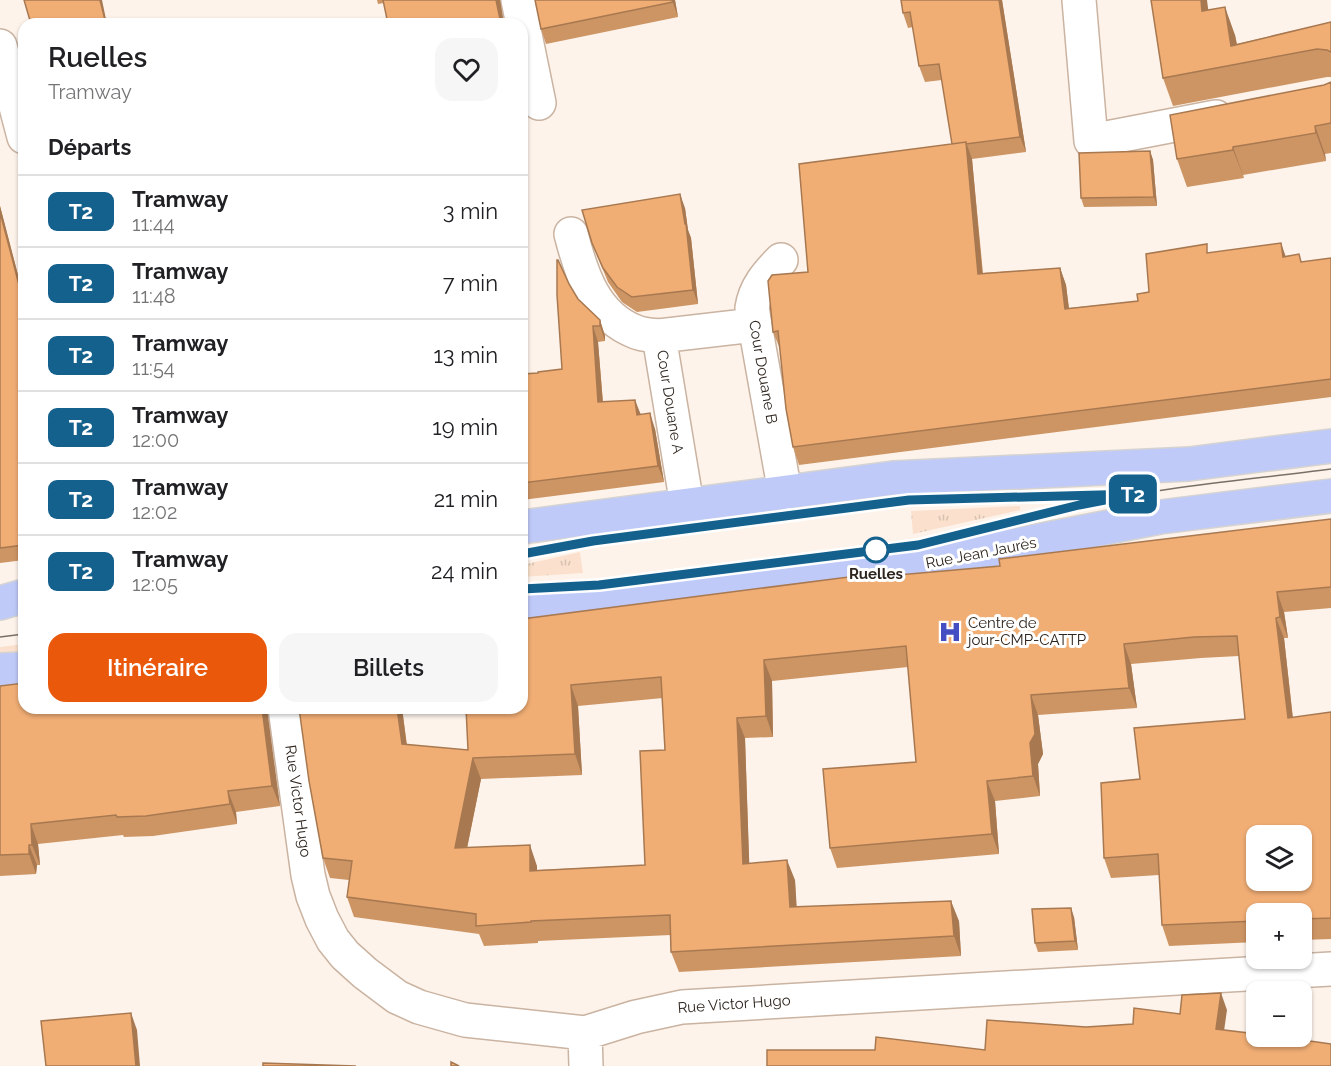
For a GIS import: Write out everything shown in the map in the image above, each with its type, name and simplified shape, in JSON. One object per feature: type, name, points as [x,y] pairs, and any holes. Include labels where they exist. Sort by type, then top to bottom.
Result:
[{"type":"main road","points":[[528,526],[893,478],[1189,464],[1331,446]]},
{"type":"main road","name":"Rue Jean Jaurès","points":[[528,611],[602,605],[904,567],[1160,517],[1331,496]]},
{"type":"main road","points":[[0,603],[18,598]]},
{"type":"main road","points":[[0,670],[18,669]]},
{"type":"street","points":[[518,0],[522,18]]},
{"type":"street","points":[[1079,0],[1091,141],[1240,113]]},
{"type":"street","points":[[0,46],[18,114]]},
{"type":"street","points":[[528,49],[539,103]]},
{"type":"street","name":"Cour Douane A","points":[[571,234],[589,290],[607,311],[636,332],[659,336],[687,505]]},
{"type":"street","name":"Cour Douane B","points":[[781,260],[756,290],[752,308],[785,493]]},
{"type":"street","points":[[659,336],[754,325]]},
{"type":"street","name":"Rue Victor Hugo","points":[[286,714],[308,875],[322,919],[333,940],[365,974],[397,997],[440,1014],[465,1020],[585,1033],[636,1017],[682,1007],[1331,969]]},
{"type":"street","points":[[585,1033],[586,1066]]},
{"type":"green space","points":[[1020,506],[1020,510],[913,534],[911,511]]},
{"type":"green space","points":[[580,552],[583,573],[528,577],[528,564]]},
{"type":"green space","points":[[18,645],[18,654],[0,655],[0,647]]},
{"type":"building","points":[[24,0],[100,0],[104,18],[29,18]]},
{"type":"building","points":[[383,0],[496,0],[500,18],[387,18]]},
{"type":"building","points":[[535,0],[672,0],[673,2],[541,29]]},
{"type":"building","points":[[901,0],[999,0],[1020,137],[952,144],[939,64],[919,66],[910,12],[903,13]]},
{"type":"building","points":[[1151,0],[1201,0],[1202,11],[1225,7],[1231,46],[1331,22],[1331,52],[1317,49],[1163,78]]},
{"type":"building","points":[[1331,82],[1331,123],[1315,126],[1316,133],[1177,159],[1170,115]]},
{"type":"building","points":[[966,142],[978,274],[1060,268],[1065,309],[1138,301],[1137,294],[1149,292],[1146,254],[1207,244],[1207,253],[1281,243],[1283,257],[1299,254],[1301,262],[1331,258],[1331,379],[793,447],[786,409],[778,331],[773,332],[768,281],[772,275],[808,272],[799,164]]},
{"type":"building","points":[[1150,151],[1154,197],[1081,198],[1079,153]]},
{"type":"building","points":[[680,194],[686,224],[693,290],[632,297],[617,287],[603,268],[592,243],[582,210]]},
{"type":"building","points":[[0,212],[18,281],[18,546],[0,548]]},
{"type":"building","points":[[558,260],[578,299],[600,320],[600,326],[593,326],[598,402],[635,400],[637,415],[650,413],[658,466],[528,482],[528,374],[562,369],[557,295]]},
{"type":"building","points":[[1331,519],[1331,587],[1277,592],[1280,617],[1276,618],[1288,718],[1331,712],[1331,918],[1312,919],[1312,903],[1246,903],[1246,921],[1162,925],[1158,854],[1104,858],[1101,783],[1140,779],[1134,728],[1245,719],[1237,636],[1194,637],[1124,644],[1129,688],[1031,695],[1035,734],[1030,743],[1033,776],[987,781],[992,834],[830,848],[823,769],[916,762],[906,646],[764,660],[766,716],[737,718],[743,864],[787,860],[790,907],[951,901],[954,936],[671,952],[670,915],[531,921],[476,926],[476,914],[347,897],[352,861],[323,858],[300,714],[398,714],[402,744],[468,750],[466,714],[528,714],[528,618],[864,575],[864,578],[1000,566],[999,559]],"holes":[[[661,677],[665,750],[640,751],[645,865],[530,871],[530,845],[455,848],[473,758],[575,754],[571,685]]]},
{"type":"building","points":[[18,684],[18,714],[263,714],[272,786],[228,791],[230,804],[146,816],[117,817],[116,815],[31,824],[32,845],[29,845],[29,854],[0,855],[0,686]]},
{"type":"building","points":[[1071,908],[1075,941],[1035,943],[1032,909]]},
{"type":"building","points":[[1221,993],[1216,1029],[1246,1033],[1246,1047],[1312,1047],[1312,1041],[1331,1044],[1331,1066],[767,1066],[767,1050],[875,1050],[876,1037],[985,1050],[987,1020],[1086,1027],[1133,1024],[1134,1008],[1180,1014],[1182,995]]},
{"type":"building","points":[[131,1013],[136,1066],[46,1066],[41,1021]]},
{"type":"building","points":[[263,1063],[356,1066],[263,1066]]},
{"type":"tram line","points":[[528,589],[599,585],[901,547],[946,539],[1110,499],[1331,469]]},
{"type":"tram line","name":"T2","points":[[528,553],[593,541],[909,500],[1136,494],[1079,505],[918,545],[599,585],[528,589]]},
{"type":"tram line","points":[[528,553],[593,541],[909,500],[1094,496]]},
{"type":"tram line","points":[[0,637],[18,635]]},
{"type":"place","name":"Ruelles","points":[[876,550]]},
{"type":"place","name":"Centre de jour-CMP-CATTP","points":[[950,632]]}]
